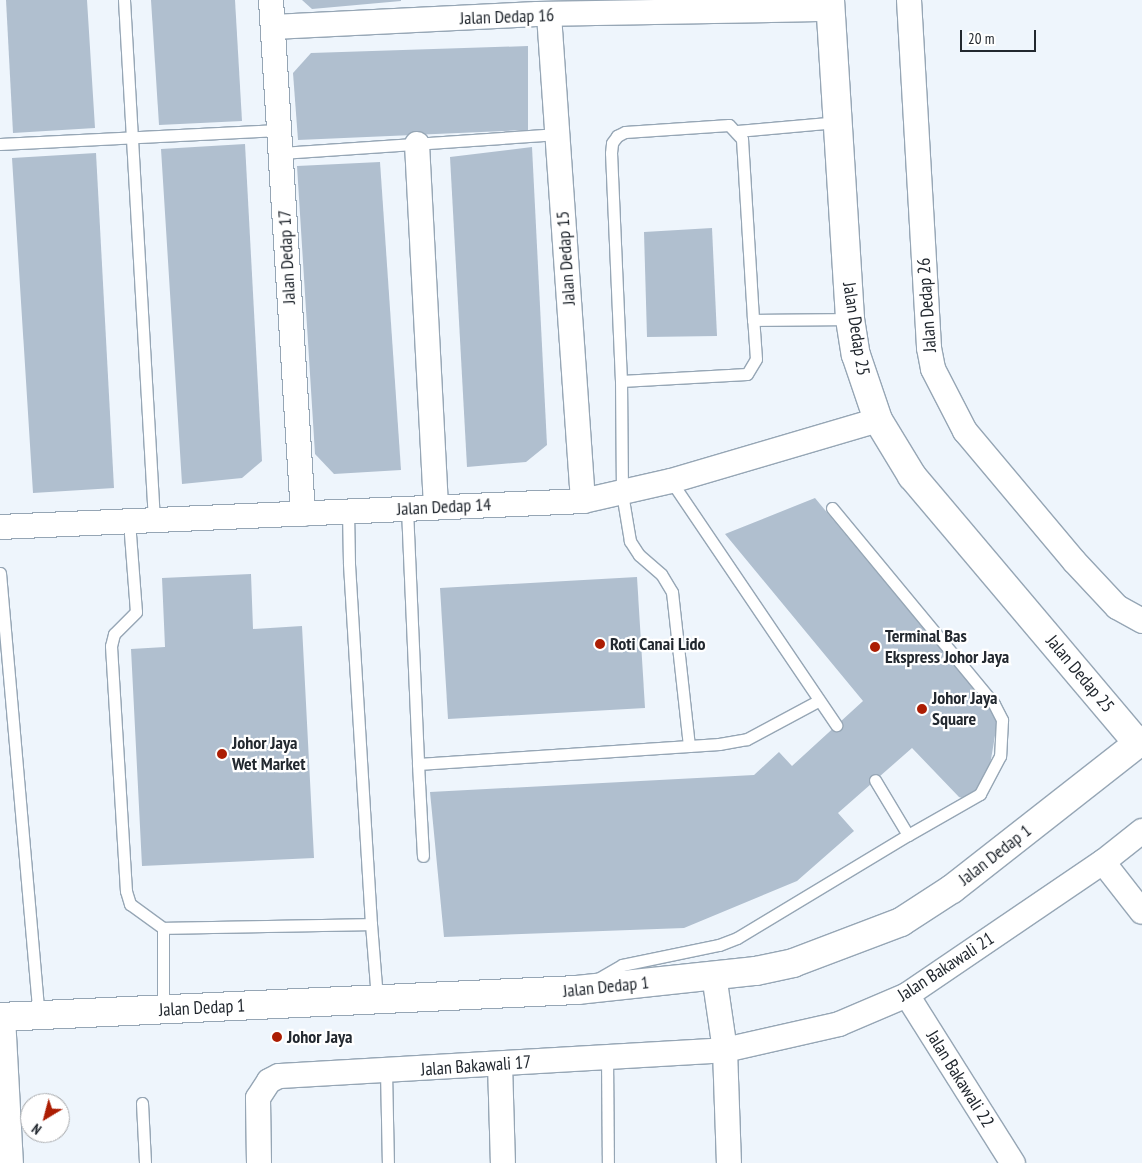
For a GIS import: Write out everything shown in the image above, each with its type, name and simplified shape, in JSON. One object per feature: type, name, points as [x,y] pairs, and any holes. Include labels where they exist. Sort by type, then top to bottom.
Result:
[{"type":"main road","name":"Jalan Dedap 25","points":[[830,4],[850,319],[856,355],[878,420],[912,476],[1140,741]]},
{"type":"main road","name":"Jalan Dedap 1","points":[[1,1017],[577,990],[714,975],[793,963],[901,922],[952,889],[1140,741]]},
{"type":"street","name":"Jalan Dedap 17","points":[[271,0],[303,514]]},
{"type":"street","name":"Jalan Dedap 26","points":[[909,0],[929,348],[934,369],[965,431],[1074,561],[1117,607],[1142,621]]},
{"type":"street","name":"Jalan Dedap 16","points":[[273,27],[541,10],[830,4]]},
{"type":"street","name":"Jalan Dedap 15","points":[[541,10],[558,134],[583,501]]},
{"type":"street","points":[[417,144],[436,508]]},
{"type":"street","name":"Jalan Dedap 14","points":[[0,527],[583,501],[671,481],[878,420]]},
{"type":"street","name":"Jalan Bakawali 21","points":[[725,1050],[839,1024],[907,995],[1103,862],[1142,831]]},
{"type":"street","points":[[1103,862],[1142,912]]},
{"type":"street","points":[[714,975],[725,1050],[729,1163]]},
{"type":"street","name":"Jalan Bakawali 22","points":[[907,995],[1013,1163]]},
{"type":"street","points":[[1,1017],[11,1163]]},
{"type":"street","name":"Jalan Bakawali 17","points":[[259,1163],[256,1118],[262,1089],[278,1076],[386,1072],[725,1050]]},
{"type":"street","points":[[500,1064],[503,1163]]},
{"type":"lane","points":[[124,0],[154,520]]},
{"type":"lane","points":[[737,131],[838,122]]},
{"type":"lane","points":[[621,381],[747,374],[756,360],[742,139],[729,124],[721,123],[625,132],[612,143],[621,381],[622,493],[630,541],[640,555],[661,574],[672,592],[689,746]]},
{"type":"lane","points":[[0,144],[279,130]]},
{"type":"lane","points":[[281,153],[558,134]]},
{"type":"lane","points":[[753,320],[850,319]]},
{"type":"lane","points":[[671,481],[836,726]]},
{"type":"lane","points":[[577,990],[622,965],[718,945],[737,938],[980,794],[1000,756],[1002,720],[994,704],[832,508]]},
{"type":"lane","points":[[407,509],[423,856]]},
{"type":"lane","points":[[348,512],[349,564],[371,924],[378,1000]]},
{"type":"lane","points":[[129,521],[136,612],[114,634],[111,646],[126,891],[130,904],[163,928],[371,924]]},
{"type":"lane","points":[[0,572],[39,1015]]},
{"type":"lane","points":[[418,764],[689,746],[747,739],[818,701]]},
{"type":"lane","points":[[876,780],[908,835]]},
{"type":"lane","points":[[163,928],[164,1010]]},
{"type":"lane","points":[[607,1057],[608,1163]]},
{"type":"lane","points":[[386,1072],[388,1163]]},
{"type":"lane","points":[[142,1103],[145,1163]]},
{"type":"building","points":[[6,0],[87,0],[95,128],[13,133]]},
{"type":"building","points":[[151,0],[235,0],[242,121],[159,125]]},
{"type":"building","points":[[302,0],[401,0],[401,1],[312,9]]},
{"type":"building","points":[[528,46],[528,130],[298,140],[293,73],[311,53]]},
{"type":"building","points":[[245,144],[262,461],[242,478],[182,484],[161,149]]},
{"type":"building","points":[[532,147],[547,445],[526,462],[467,467],[450,157]]},
{"type":"building","points":[[96,153],[114,488],[33,493],[12,158]]},
{"type":"building","points":[[380,162],[401,470],[334,474],[315,454],[297,166]]},
{"type":"building","points":[[712,228],[717,336],[647,337],[644,232]]},
{"type":"building","name":"Johor Jaya Square","points":[[815,498],[998,718],[989,771],[976,794],[965,799],[959,797],[912,748],[838,813],[854,831],[797,881],[684,928],[444,937],[430,792],[754,775],[779,752],[792,766],[863,701],[725,534]]},
{"type":"building","name":"Johor Jaya Wet Market","points":[[251,574],[253,629],[302,626],[314,858],[142,866],[131,649],[165,647],[162,578]]},
{"type":"building","points":[[637,577],[645,708],[448,719],[440,588]]},
{"type":"place","name":"Roti Canai Lido","points":[[600,644]]},
{"type":"place","name":"Terminal Bas Ekspress Johor Jaya","points":[[875,647]]},
{"type":"place","name":"Johor Jaya Square","points":[[922,709]]},
{"type":"place","name":"Johor Jaya Wet Market","points":[[222,754]]},
{"type":"place","name":"Johor Jaya","points":[[277,1037]]}]
